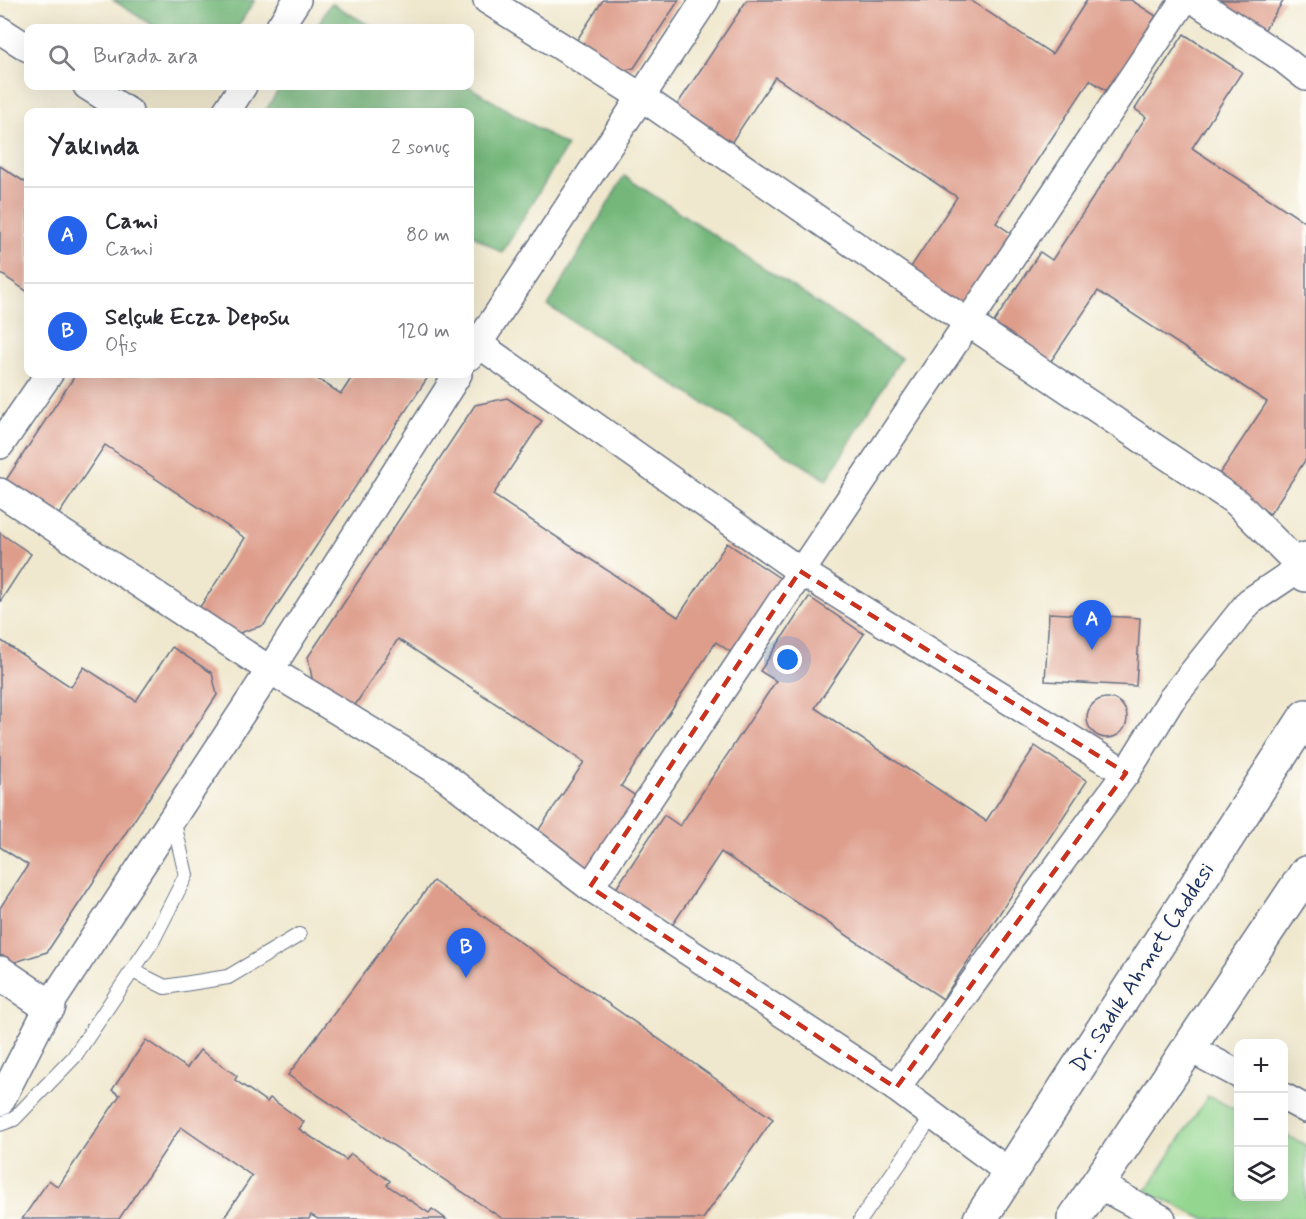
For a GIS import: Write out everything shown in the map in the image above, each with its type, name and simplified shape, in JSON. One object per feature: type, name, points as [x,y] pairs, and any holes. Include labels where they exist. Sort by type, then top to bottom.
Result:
[{"type":"main road","name":"Dr. Sadık Ahmet Caddesi","points":[[980,1219],[1306,716]]},
{"type":"main road","points":[[1074,1219],[1306,873]]},
{"type":"main road","points":[[0,973],[49,1006]]},
{"type":"street","points":[[282,24],[297,0]]},
{"type":"street","points":[[487,0],[640,96],[969,323],[1236,502],[1304,567],[1249,602],[1171,700],[1126,773],[896,1088]]},
{"type":"street","points":[[474,343],[705,0]]},
{"type":"street","points":[[590,887],[1184,0]]},
{"type":"street","points":[[1194,0],[1306,76]]},
{"type":"street","points":[[0,30],[24,45]]},
{"type":"street","points":[[93,90],[123,108]]},
{"type":"street","points":[[229,108],[240,90]]},
{"type":"street","points":[[474,347],[800,571],[1126,773]]},
{"type":"street","points":[[0,445],[46,378]]},
{"type":"street","points":[[0,1102],[49,1006],[270,670],[456,378]]},
{"type":"street","points":[[0,492],[270,670],[440,773],[590,887],[896,1088],[1010,1173]]},
{"type":"street","points":[[1189,1048],[1234,1071]]},
{"type":"street","points":[[1288,1099],[1306,1109]]},
{"type":"street","points":[[1097,1184],[1162,1219]]},
{"type":"lane","points":[[0,1124],[14,1119],[74,1057],[153,940],[186,875],[173,818]]},
{"type":"lane","points":[[133,971],[165,987],[228,977],[299,935]]},
{"type":"lane","points":[[861,1219],[933,1115]]},
{"type":"highlighted area","points":[[800,571],[1126,773],[896,1088],[590,887]]},
{"type":"green space","points":[[113,0],[255,0],[240,24],[150,24]]},
{"type":"green space","points":[[331,3],[367,24],[318,24]]},
{"type":"green space","points":[[278,90],[474,90],[567,146],[502,253],[474,236],[474,108],[267,108]]},
{"type":"green space","points":[[624,176],[901,358],[827,480],[548,306]]},
{"type":"green space","points":[[1208,1096],[1234,1109],[1234,1201],[1288,1201],[1288,1136],[1306,1145],[1306,1219],[1204,1219],[1146,1191]]},
{"type":"building","points":[[603,0],[679,0],[634,68],[608,74],[571,49]]},
{"type":"building","points":[[747,0],[970,0],[1052,54],[1087,0],[1131,0],[1156,16],[1107,91],[1090,80],[996,223],[1012,234],[962,310],[907,273],[957,197],[775,77],[725,152],[681,124],[677,105]]},
{"type":"building","points":[[1215,0],[1284,0],[1263,32]]},
{"type":"building","points":[[1184,34],[1242,72],[1192,148],[1306,223],[1306,459],[1270,514],[1216,479],[1267,402],[1098,291],[1047,367],[990,328],[1040,252],[1052,260],[1146,117],[1135,109]]},
{"type":"building","points":[[0,166],[24,181],[24,289],[0,273]]},
{"type":"building","points":[[73,378],[316,378],[341,394],[351,378],[427,378],[264,625],[230,636],[196,613],[245,538],[105,445],[55,520],[2,486]]},
{"type":"building","points":[[507,398],[542,421],[493,495],[678,617],[727,543],[781,579],[732,653],[716,642],[621,786],[637,797],[587,872],[534,837],[584,762],[398,639],[350,713],[314,689],[308,657],[475,405]]},
{"type":"building","points":[[0,533],[31,554],[0,602]]},
{"type":"building","points":[[809,597],[864,634],[815,708],[986,821],[1035,746],[1087,781],[943,999],[721,852],[671,927],[615,890],[664,815],[680,826],[776,681],[760,671]]},
{"type":"building","points":[[1049,613],[1140,618],[1136,686],[1045,681]]},
{"type":"building","points":[[0,640],[71,687],[84,667],[136,701],[172,647],[212,673],[217,695],[47,952],[12,963],[0,955],[0,908],[28,865],[0,847]]},
{"type":"building","points":[[1107,698],[1121,704],[1127,718],[1121,732],[1107,738],[1093,732],[1087,718],[1093,704]]},
{"type":"building","points":[[433,881],[773,1119],[703,1219],[503,1219],[288,1075]]},
{"type":"building","points":[[146,1040],[187,1068],[200,1050],[237,1076],[235,1080],[267,1102],[270,1098],[304,1122],[299,1129],[346,1160],[351,1154],[390,1181],[387,1185],[429,1213],[432,1209],[446,1219],[318,1219],[311,1215],[309,1219],[223,1219],[252,1176],[181,1127],[119,1219],[22,1219],[49,1180],[58,1187],[120,1095],[112,1090]]},
{"type":"place","name":"Cami","points":[[1092,650]]},
{"type":"place","name":"Selçuk Ecza Deposu","points":[[466,978]]}]
